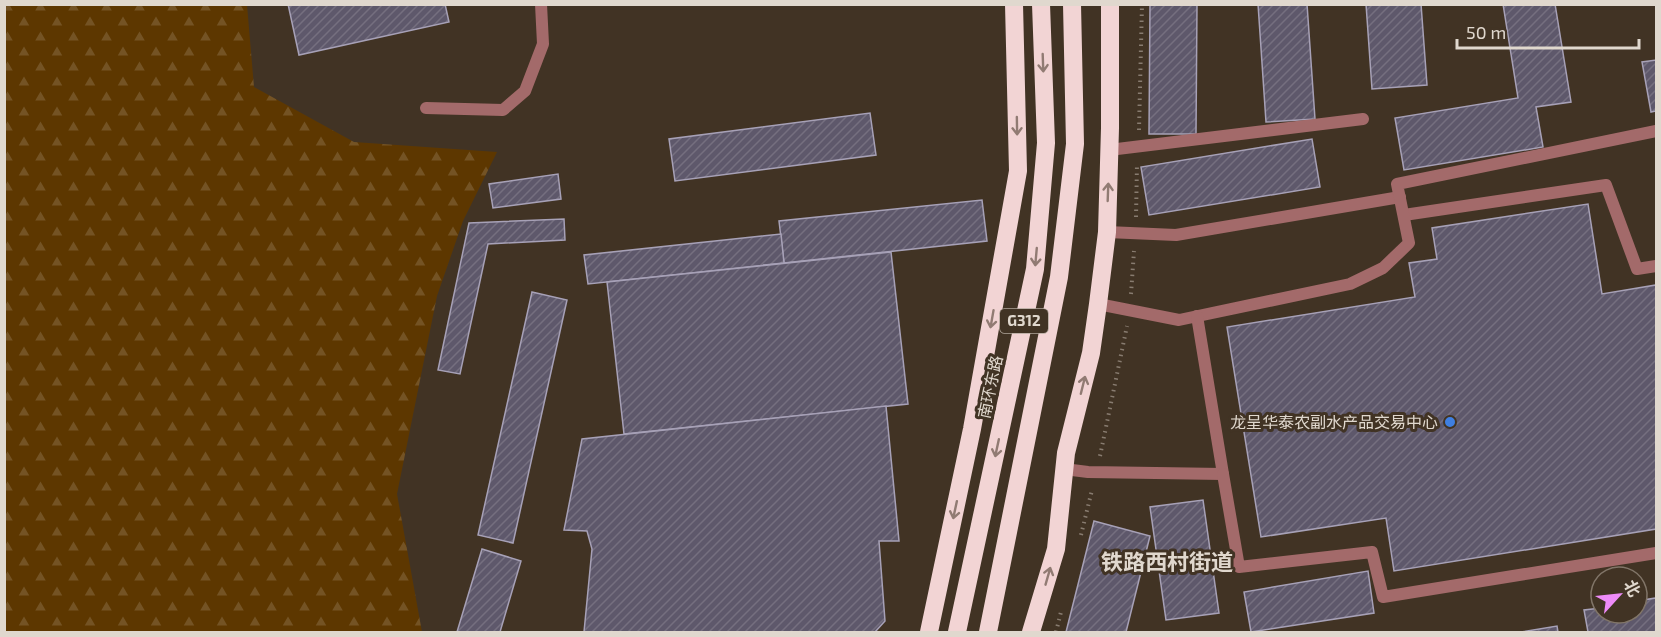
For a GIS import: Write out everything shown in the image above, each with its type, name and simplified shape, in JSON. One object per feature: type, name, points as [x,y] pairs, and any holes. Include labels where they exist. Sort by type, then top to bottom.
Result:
[{"type":"highway","points":[[929,633],[972,429],[1018,171],[1014,4]]},
{"type":"highway","name":"南环东路","points":[[957,633],[1035,269],[1046,143],[1041,4]]},
{"type":"highway","name":"G312","points":[[988,633],[1059,277],[1076,144],[1072,4]]},
{"type":"highway","points":[[1031,633],[1056,549],[1066,453],[1091,353],[1098,304],[1107,232],[1110,4]]},
{"type":"lane","points":[[426,108],[503,110],[525,91],[543,44],[541,4]]},
{"type":"lane","points":[[1109,150],[1364,119]]},
{"type":"lane","points":[[1098,304],[1179,320],[1350,284],[1383,268],[1409,243],[1397,184],[1656,131]]},
{"type":"lane","points":[[1404,215],[1606,185],[1637,269],[1656,266]]},
{"type":"lane","points":[[1107,232],[1176,235],[1400,197]]},
{"type":"lane","points":[[1197,316],[1239,567],[1372,552],[1383,597],[1656,553]]},
{"type":"lane","points":[[1064,469],[1096,472],[1223,474]]},
{"type":"path","points":[[1079,541],[1130,310],[1141,95],[1142,4]]},
{"type":"path","points":[[1056,633],[1062,610]]},
{"type":"green space","points":[[4,5],[247,5],[254,87],[354,142],[497,152],[463,221],[437,296],[397,494],[422,632],[5,632]]},
{"type":"building","points":[[288,4],[445,4],[449,22],[299,55]]},
{"type":"building","points":[[1150,4],[1197,4],[1196,134],[1149,134]]},
{"type":"building","points":[[1258,4],[1307,4],[1315,119],[1266,122]]},
{"type":"building","points":[[1366,4],[1421,4],[1427,85],[1372,89]]},
{"type":"building","points":[[1503,4],[1555,4],[1571,102],[1536,107],[1543,147],[1404,170],[1395,118],[1518,98]]},
{"type":"building","points":[[1656,60],[1656,111],[1651,112],[1642,62]]},
{"type":"building","points":[[870,113],[876,155],[675,181],[669,139]]},
{"type":"building","points":[[1312,139],[1320,187],[1149,215],[1141,167]]},
{"type":"building","points":[[558,174],[561,199],[493,208],[489,184]]},
{"type":"building","points":[[982,200],[987,241],[784,263],[779,221]]},
{"type":"building","name":"龙呈华泰农副水产品交易中心","points":[[1588,204],[1602,294],[1656,285],[1656,529],[1394,571],[1386,518],[1261,537],[1227,327],[1415,297],[1409,263],[1437,259],[1432,228]]},
{"type":"building","points":[[564,219],[565,240],[488,244],[460,374],[438,370],[469,223]]},
{"type":"building","points":[[781,234],[784,263],[588,284],[584,255]]},
{"type":"building","points":[[891,252],[908,404],[624,434],[607,282]]},
{"type":"building","points":[[532,292],[567,300],[513,543],[478,535]]},
{"type":"building","points":[[886,406],[899,541],[879,541],[885,621],[875,632],[584,632],[592,549],[587,531],[564,530],[582,439]]},
{"type":"building","points":[[1203,500],[1219,613],[1166,620],[1150,507]]},
{"type":"building","points":[[1094,521],[1150,536],[1126,632],[1066,632]]},
{"type":"building","points":[[482,549],[521,561],[500,632],[457,632]]},
{"type":"building","points":[[1368,571],[1374,613],[1251,632],[1244,592]]},
{"type":"building","points":[[1656,598],[1656,632],[1588,632],[1584,610],[1589,609],[1589,625],[1649,625],[1649,599]]},
{"type":"building","points":[[1557,626],[1558,632],[1521,632]]},
{"type":"place","name":"龙呈华泰农副水产品交易中心","points":[[1450,422]]},
{"type":"district","name":"铁路西村街道","points":[[1167,562]]}]
